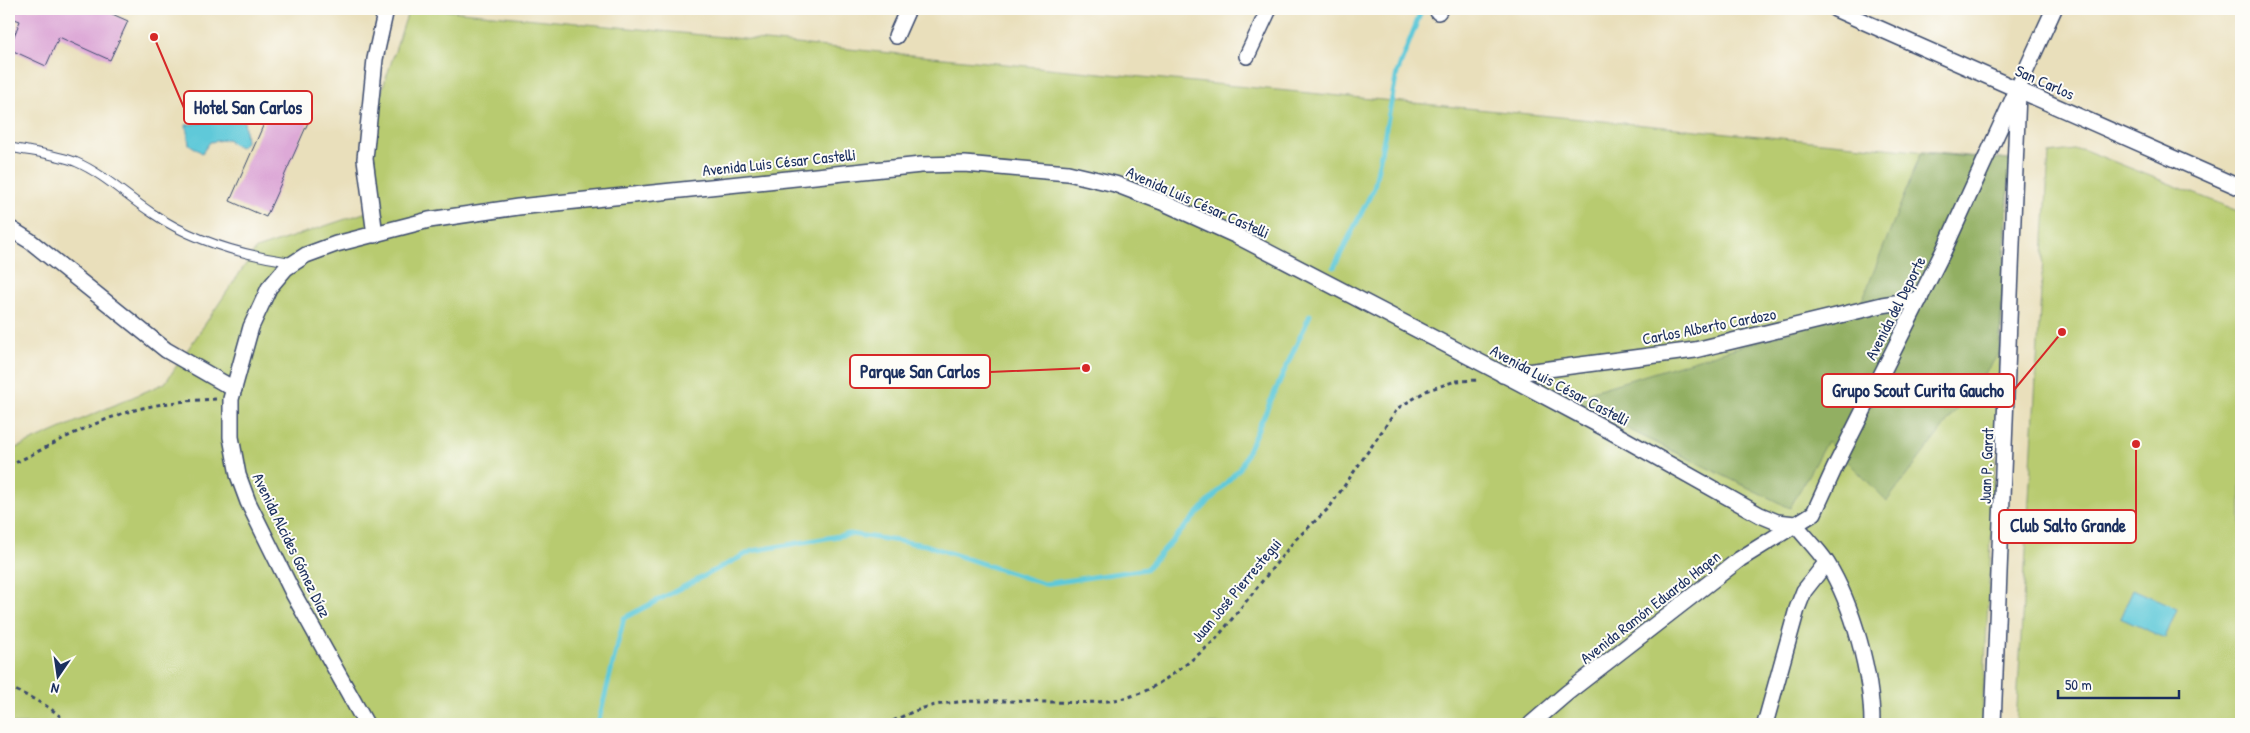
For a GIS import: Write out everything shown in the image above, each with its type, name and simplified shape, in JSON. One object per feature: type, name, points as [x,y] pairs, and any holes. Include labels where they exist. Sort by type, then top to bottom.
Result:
[{"type":"street","points":[[375,235],[365,159],[375,59],[386,9]]},
{"type":"street","points":[[896,36],[908,9]]},
{"type":"street","points":[[1247,56],[1269,9]]},
{"type":"street","name":"San Carlos","points":[[1835,9],[2241,188]]},
{"type":"street","name":"Avenida del Deporte","points":[[1795,524],[1814,513],[1835,467],[1920,299],[2054,9]]},
{"type":"street","name":"Juan P. Garat","points":[[1994,722],[2018,89]]},
{"type":"street","name":"Avenida Luis César Castelli","points":[[375,235],[429,220],[518,207],[921,165],[965,164],[1068,172],[1115,184],[1162,202],[1237,236],[1610,431],[1760,515],[1777,522],[1795,524]]},
{"type":"street","points":[[9,228],[30,241],[166,350],[232,394]]},
{"type":"street","name":"Avenida Alcides Gómez Díaz","points":[[366,724],[293,593],[248,502],[238,475],[231,437],[232,394],[251,327],[269,288],[286,268],[306,256],[336,244],[375,235]]},
{"type":"street","name":"Carlos Alberto Cardozo","points":[[1503,375],[1696,350],[1882,305],[1920,299]]},
{"type":"street","points":[[1795,524],[1826,563],[1842,596],[1867,666],[1872,701],[1872,724]]},
{"type":"street","name":"Avenida Ramón Eduardo Hagen","points":[[1531,724],[1568,692],[1740,558],[1795,524]]},
{"type":"street","points":[[1765,724],[1797,609],[1804,591],[1826,563]]},
{"type":"lane","points":[[9,147],[76,162],[97,174],[176,228],[234,251],[295,263]]},
{"type":"path","name":"Juan José Pierrestegui","points":[[886,724],[935,705],[974,701],[1093,703],[1123,698],[1145,691],[1202,652],[1216,639],[1295,540],[1329,508],[1398,408],[1428,390],[1456,381],[1484,380]]},
{"type":"path","points":[[9,466],[104,420],[131,411],[232,394]]},
{"type":"path","points":[[9,687],[42,703],[64,720],[66,724]]},
{"type":"green space","points":[[409,9],[430,9],[2010,160],[1982,724],[9,724],[9,451],[165,383],[256,249],[373,210],[371,152],[380,96]]},
{"type":"green space","points":[[2082,149],[2241,212],[2241,724],[2016,724],[2049,153]]},
{"type":"green space","points":[[1921,153],[2010,160],[1999,354],[1887,501],[1827,441],[1790,508],[1566,399],[1858,311]]},
{"type":"water","points":[[235,111],[244,118],[246,142],[240,147],[232,144],[228,139],[210,142],[202,153],[189,144],[186,125],[228,119]]},
{"type":"water","points":[[2133,589],[2177,609],[2165,638],[2120,618]]},
{"type":"building","points":[[9,9],[101,9],[128,21],[110,60],[59,37],[46,66],[9,49],[20,21],[9,17]]},
{"type":"building","points":[[274,101],[310,118],[266,217],[230,201]]},
{"type":"waterway","points":[[1334,267],[1374,188],[1397,73],[1422,9]]},
{"type":"waterway","points":[[598,724],[624,618],[752,551],[850,534],[926,545],[1044,584],[1146,569],[1240,468],[1310,315]]},
{"type":"place","name":"Hotel San Carlos","points":[[154,37]]},
{"type":"place","name":"Grupo Scout Curita Gaucho","points":[[2062,332]]},
{"type":"place","name":"Parque San Carlos","points":[[1086,368]]},
{"type":"place","name":"Club Salto Grande","points":[[2136,444]]}]
